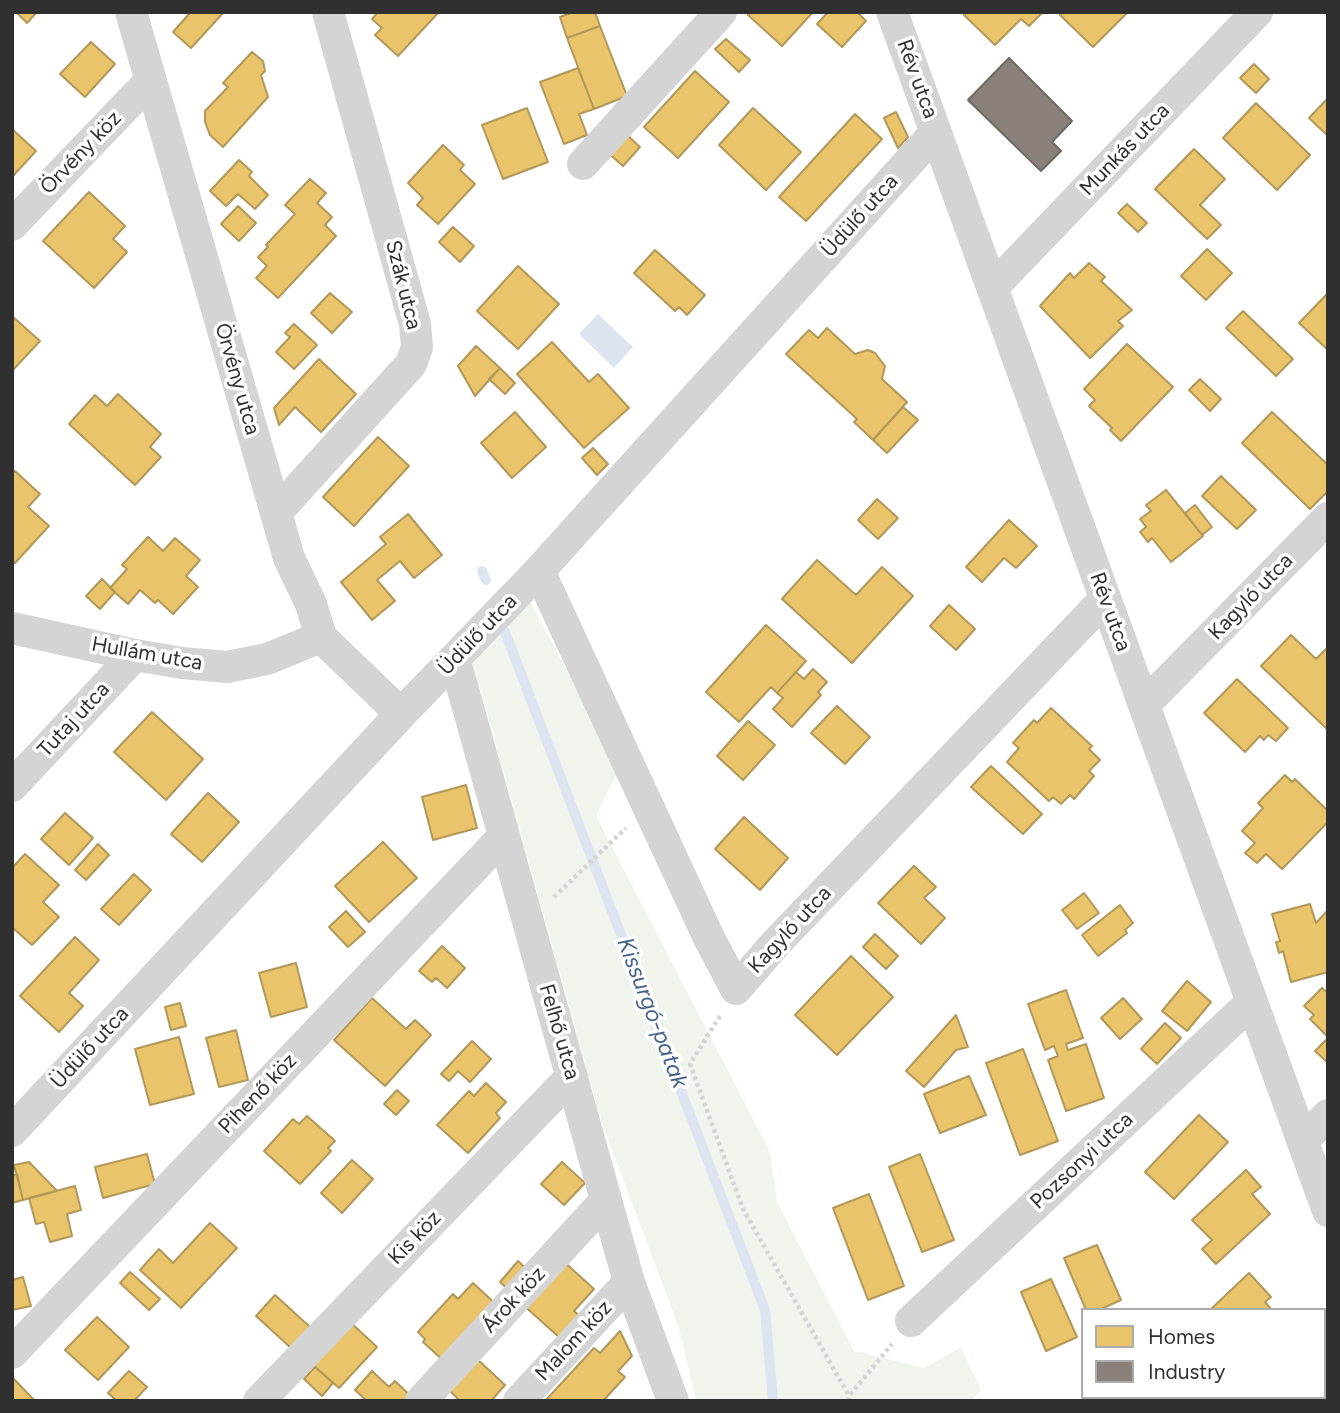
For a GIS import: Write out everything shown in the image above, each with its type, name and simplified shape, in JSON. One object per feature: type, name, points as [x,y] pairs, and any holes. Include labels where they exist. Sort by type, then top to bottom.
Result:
[{"type":"street","name":"Örvény utca","points":[[131,12],[289,558],[311,604],[321,637],[401,714]]},
{"type":"street","name":"Szák utca","points":[[276,513],[411,364],[417,347],[415,324],[328,12]]},
{"type":"street","points":[[583,164],[721,12]]},
{"type":"street","name":"Rév utca","points":[[892,12],[1328,1211]]},
{"type":"street","name":"Munkás utca","points":[[993,288],[1257,12]]},
{"type":"street","name":"Örvény köz","points":[[12,225],[150,80]]},
{"type":"street","name":"Üdülő utca","points":[[12,1130],[401,714],[539,571],[936,132]]},
{"type":"street","name":"Kagyló utca","points":[[1144,705],[1328,518]]},
{"type":"street","name":"Kagyló utca","points":[[539,571],[709,938],[736,989],[776,943],[1105,598]]},
{"type":"street","name":"Hullám utca","points":[[12,628],[135,655],[227,667],[267,659],[321,637]]},
{"type":"street","name":"Tutaj utca","points":[[12,786],[135,655]]},
{"type":"street","name":"Felhő utca","points":[[455,661],[629,1282],[673,1401]]},
{"type":"street","name":"Pihenő köz","points":[[12,1353],[504,836]]},
{"type":"street","name":"Pozsonyi utca","points":[[911,1321],[1252,1002]]},
{"type":"street","name":"Kis köz","points":[[259,1401],[572,1076]]},
{"type":"street","points":[[1303,1141],[1328,1115]]},
{"type":"street","name":"Árok köz","points":[[421,1401],[606,1200]]},
{"type":"street","name":"Malom köz","points":[[519,1401],[629,1282]]},
{"type":"path","points":[[555,896],[608,843]]},
{"type":"path","points":[[736,989],[690,1063],[743,1209],[849,1398],[911,1321]]},
{"type":"shaded area","points":[[598,314],[633,347],[614,368],[579,334]]},
{"type":"shaded area","points":[[526,594],[619,769],[596,816],[770,1152],[777,1202],[854,1351],[924,1368],[961,1347],[981,1390],[972,1401],[696,1401],[679,1328],[603,1126],[469,647]]},
{"type":"building: Homes","points":[[16,12],[37,12],[27,23]]},
{"type":"building: Homes","points":[[186,12],[224,12],[191,48],[173,32],[189,14]]},
{"type":"building: Homes","points":[[378,12],[439,12],[398,56],[375,35],[382,28],[372,19]]},
{"type":"building: Homes","points":[[573,12],[595,12],[600,26],[567,38],[560,17]]},
{"type":"building: Homes","points":[[751,12],[813,12],[782,46],[748,15]]},
{"type":"building: Homes","points":[[828,12],[857,12],[866,21],[842,47],[817,24]]},
{"type":"building: Homes","points":[[967,12],[1043,12],[1029,26],[1021,19],[995,45],[964,15]]},
{"type":"building: Homes","points":[[1063,12],[1128,12],[1093,47],[1060,15]]},
{"type":"building: Homes","points":[[600,26],[627,96],[594,109],[567,38]]},
{"type":"building: Homes","points":[[726,39],[750,60],[739,72],[715,49]]},
{"type":"building: Homes","points":[[91,42],[115,64],[85,97],[60,74]]},
{"type":"building: Homes","points":[[252,52],[263,61],[265,71],[261,75],[268,97],[223,147],[210,135],[205,122],[205,111],[228,87],[223,83]]},
{"type":"building: Homes","points":[[1254,64],[1269,79],[1256,93],[1240,78]]},
{"type":"building: Homes","points":[[578,68],[594,109],[579,114],[587,135],[564,144],[540,82]]},
{"type":"building: Homes","points":[[695,71],[729,102],[678,158],[644,127]]},
{"type":"building: Homes","points":[[1328,98],[1328,136],[1309,118]]},
{"type":"building: Homes","points":[[1256,103],[1310,155],[1277,190],[1223,138]]},
{"type":"building: Homes","points":[[527,108],[548,162],[503,179],[482,125]]},
{"type":"building: Homes","points":[[753,108],[801,152],[766,190],[719,145]]},
{"type":"building: Homes","points":[[896,112],[908,137],[898,148],[884,118]]},
{"type":"building: Homes","points":[[855,114],[882,139],[806,221],[779,197]]},
{"type":"building: Homes","points":[[12,129],[36,151],[12,177]]},
{"type":"building: Homes","points":[[625,133],[640,147],[623,166],[607,152]]},
{"type":"building: Homes","points":[[443,145],[464,165],[460,170],[475,184],[438,224],[417,205],[423,198],[408,183]]},
{"type":"building: Homes","points":[[1194,149],[1225,179],[1200,205],[1221,225],[1207,239],[1155,189]]},
{"type":"building: Homes","points":[[239,160],[252,172],[249,176],[268,195],[255,209],[238,194],[226,206],[210,191]]},
{"type":"building: Homes","points":[[310,179],[326,193],[317,203],[332,217],[325,225],[336,236],[278,298],[256,278],[267,266],[258,257],[295,214],[285,205]]},
{"type":"building: Homes","points":[[89,192],[125,226],[113,239],[127,252],[94,288],[43,241]]},
{"type":"building: Homes","points":[[1127,204],[1147,223],[1138,232],[1118,213]]},
{"type":"building: Homes","points":[[238,206],[256,223],[239,241],[221,224]]},
{"type":"building: Homes","points":[[453,227],[474,246],[460,262],[439,242]]},
{"type":"building: Homes","points":[[1207,249],[1232,273],[1206,300],[1181,276]]},
{"type":"building: Homes","points":[[655,250],[705,295],[687,315],[679,307],[675,311],[634,273]]},
{"type":"building: Homes","points":[[1089,263],[1105,277],[1101,281],[1132,310],[1118,321],[1123,326],[1090,358],[1040,306],[1070,273],[1074,278]]},
{"type":"building: Homes","points":[[518,266],[559,304],[518,349],[477,311]]},
{"type":"building: Homes","points":[[330,293],[352,312],[332,333],[311,313]]},
{"type":"building: Homes","points":[[1328,293],[1328,350],[1299,323]]},
{"type":"building: Homes","points":[[1243,311],[1293,359],[1276,376],[1226,328]]},
{"type":"building: Homes","points":[[12,316],[40,341],[12,371]]},
{"type":"building: Homes","points":[[294,324],[317,345],[294,369],[276,352],[290,337],[285,333]]},
{"type":"building: Homes","points":[[827,328],[855,354],[868,350],[875,353],[885,366],[882,379],[907,402],[873,440],[854,422],[857,419],[786,354],[809,330],[818,338]]},
{"type":"building: Homes","points":[[552,342],[589,382],[598,374],[629,408],[584,448],[517,374]]},
{"type":"building: Homes","points":[[1127,344],[1173,387],[1121,441],[1110,430],[1112,428],[1089,406],[1095,400],[1084,389]]},
{"type":"building: Homes","points":[[476,346],[500,368],[475,396],[458,366]]},
{"type":"building: Homes","points":[[319,359],[356,394],[321,432],[295,407],[279,425],[274,408]]},
{"type":"building: Homes","points":[[500,368],[515,383],[505,394],[489,379]]},
{"type":"building: Homes","points":[[1200,379],[1221,399],[1210,411],[1189,390]]},
{"type":"building: Homes","points":[[118,394],[161,434],[150,447],[161,457],[135,485],[69,424],[95,395],[107,406]]},
{"type":"building: Homes","points":[[903,407],[918,420],[887,453],[873,440]]},
{"type":"building: Homes","points":[[515,412],[546,447],[512,478],[481,443]]},
{"type":"building: Homes","points":[[1272,412],[1328,465],[1328,491],[1310,509],[1242,443]]},
{"type":"building: Homes","points":[[378,437],[409,466],[354,526],[323,497]]},
{"type":"building: Homes","points":[[593,448],[608,464],[597,475],[582,458]]},
{"type":"building: Homes","points":[[15,471],[40,494],[28,507],[49,526],[15,563],[12,560],[12,474]]},
{"type":"building: Homes","points":[[1221,476],[1256,510],[1237,529],[1202,496]]},
{"type":"building: Homes","points":[[1166,490],[1203,536],[1171,562],[1152,538],[1148,542],[1140,532],[1146,527],[1140,519],[1151,511],[1146,505]]},
{"type":"building: Homes","points":[[877,499],[898,518],[878,539],[858,520]]},
{"type":"building: Homes","points":[[1195,505],[1212,527],[1202,535],[1185,513]]},
{"type":"building: Homes","points":[[408,514],[442,555],[414,578],[400,561],[377,580],[395,601],[372,620],[341,582],[386,544],[380,537]]},
{"type":"building: Homes","points":[[1009,520],[1037,546],[1016,568],[1004,558],[982,582],[966,567]]},
{"type":"building: Homes","points":[[148,537],[163,551],[175,538],[200,560],[186,576],[198,587],[173,614],[158,600],[155,603],[140,590],[128,604],[110,588],[127,569],[122,565]]},
{"type":"building: Homes","points":[[817,560],[856,595],[882,567],[913,596],[852,663],[782,599]]},
{"type":"building: Homes","points":[[102,579],[115,592],[100,609],[86,596]]},
{"type":"building: Homes","points":[[949,605],[975,629],[956,650],[930,626]]},
{"type":"building: Homes","points":[[766,625],[806,661],[777,693],[771,687],[739,722],[706,692]]},
{"type":"building: Homes","points":[[1291,635],[1316,659],[1328,650],[1328,730],[1261,666]]},
{"type":"building: Homes","points":[[813,669],[827,682],[818,692],[821,695],[792,727],[773,709],[783,698],[777,693],[796,672],[804,679]]},
{"type":"building: Homes","points":[[1237,679],[1288,728],[1276,741],[1268,735],[1264,740],[1260,736],[1245,752],[1204,713]]},
{"type":"building: Homes","points":[[837,706],[870,737],[845,764],[811,733]]},
{"type":"building: Homes","points":[[1051,708],[1092,746],[1089,749],[1100,760],[1089,771],[1094,776],[1074,799],[1070,795],[1061,804],[1053,797],[1049,801],[1007,762],[1019,748],[1013,743],[1034,720],[1037,723]]},
{"type":"building: Homes","points":[[152,712],[203,759],[166,800],[114,752]]},
{"type":"building: Homes","points":[[748,721],[775,745],[743,780],[717,756]]},
{"type":"building: Homes","points":[[991,766],[1042,814],[1023,834],[971,787]]},
{"type":"building: Homes","points":[[1285,775],[1292,782],[1295,779],[1328,811],[1328,822],[1282,869],[1266,854],[1257,863],[1245,853],[1255,843],[1242,831],[1263,808],[1258,803]]},
{"type":"building: Homes","points":[[466,785],[477,828],[433,840],[422,797]]},
{"type":"building: Homes","points":[[208,793],[239,822],[202,862],[171,834]]},
{"type":"building: Homes","points":[[65,813],[93,838],[69,865],[41,839]]},
{"type":"building: Homes","points":[[744,817],[788,858],[760,890],[715,849]]},
{"type":"building: Homes","points":[[383,842],[417,878],[369,922],[335,886]]},
{"type":"building: Homes","points":[[98,844],[109,855],[86,880],[75,870]]},
{"type":"building: Homes","points":[[25,854],[59,885],[43,902],[59,917],[32,945],[12,930],[12,868]]},
{"type":"building: Homes","points":[[914,866],[936,887],[924,898],[945,918],[921,944],[878,903]]},
{"type":"building: Homes","points":[[134,874],[151,890],[119,925],[101,909]]},
{"type":"building: Homes","points":[[1084,893],[1099,913],[1077,929],[1062,910]]},
{"type":"building: Homes","points":[[1310,904],[1316,923],[1328,910],[1328,972],[1291,982],[1283,951],[1279,953],[1276,942],[1280,941],[1272,914]]},
{"type":"building: Homes","points":[[1120,905],[1133,923],[1125,930],[1127,933],[1098,956],[1082,935]]},
{"type":"building: Homes","points":[[346,911],[365,932],[348,947],[329,927]]},
{"type":"building: Homes","points":[[875,934],[898,956],[886,969],[863,947]]},
{"type":"building: Homes","points":[[75,937],[99,960],[69,993],[83,1006],[59,1032],[20,996]]},
{"type":"building: Homes","points":[[442,946],[465,968],[447,988],[436,978],[432,982],[419,971]]},
{"type":"building: Homes","points":[[851,956],[893,997],[837,1055],[795,1015]]},
{"type":"building: Homes","points":[[296,963],[307,1007],[271,1017],[259,973]]},
{"type":"building: Homes","points":[[1187,981],[1211,1002],[1187,1031],[1162,1011]]},
{"type":"building: Homes","points":[[1322,988],[1328,993],[1328,1037],[1310,1019],[1314,1015],[1304,1006]]},
{"type":"building: Homes","points":[[1066,990],[1083,1038],[1066,1044],[1068,1050],[1086,1044],[1104,1098],[1066,1111],[1048,1060],[1058,1056],[1054,1046],[1045,1050],[1028,1004]]},
{"type":"building: Homes","points":[[372,998],[406,1029],[415,1020],[431,1035],[385,1086],[334,1040]]},
{"type":"building: Homes","points":[[1123,998],[1142,1019],[1120,1039],[1101,1018]]},
{"type":"building: Homes","points":[[180,1003],[186,1026],[171,1030],[165,1007]]},
{"type":"building: Homes","points":[[956,1015],[968,1047],[956,1050],[924,1087],[906,1071]]},
{"type":"building: Homes","points":[[1165,1023],[1181,1038],[1157,1064],[1141,1049]]},
{"type":"building: Homes","points":[[236,1030],[248,1080],[219,1087],[206,1038]]},
{"type":"building: Homes","points":[[179,1037],[194,1094],[150,1105],[135,1049]]},
{"type":"building: Homes","points":[[1328,1038],[1328,1063],[1315,1051]]},
{"type":"building: Homes","points":[[472,1041],[491,1059],[470,1082],[458,1071],[449,1081],[441,1074]]},
{"type":"building: Homes","points":[[1023,1049],[1058,1141],[1020,1155],[986,1063]]},
{"type":"building: Homes","points":[[969,1076],[986,1115],[940,1133],[924,1094]]},
{"type":"building: Homes","points":[[486,1083],[506,1102],[496,1113],[500,1118],[468,1153],[437,1125],[469,1091],[474,1096]]},
{"type":"building: Homes","points":[[397,1090],[409,1101],[396,1115],[384,1104]]},
{"type":"building: Homes","points":[[1199,1115],[1228,1142],[1174,1199],[1145,1172]]},
{"type":"building: Homes","points":[[307,1116],[335,1141],[328,1148],[331,1151],[300,1184],[264,1151],[293,1119],[299,1124]]},
{"type":"building: Homes","points":[[147,1154],[155,1184],[103,1198],[95,1167]]},
{"type":"building: Homes","points":[[920,1154],[954,1240],[922,1252],[889,1167]]},
{"type":"building: Homes","points":[[352,1160],[373,1179],[342,1213],[321,1193]]},
{"type":"building: Homes","points":[[29,1162],[57,1191],[23,1200],[14,1165]]},
{"type":"building: Homes","points":[[562,1162],[585,1183],[564,1205],[541,1184]]},
{"type":"building: Homes","points":[[1246,1170],[1261,1187],[1252,1194],[1270,1214],[1216,1264],[1202,1249],[1212,1240],[1192,1220]]},
{"type":"building: Homes","points":[[17,1174],[23,1200],[12,1203],[12,1176]]},
{"type":"building: Homes","points":[[75,1186],[81,1210],[67,1214],[72,1236],[50,1242],[44,1222],[36,1224],[29,1198]]},
{"type":"building: Homes","points":[[869,1194],[904,1286],[868,1300],[833,1208]]},
{"type":"building: Homes","points":[[210,1223],[237,1248],[181,1308],[140,1270],[159,1249],[173,1263]]},
{"type":"building: Homes","points":[[1097,1245],[1121,1300],[1103,1308],[1085,1308],[1064,1258]]},
{"type":"building: Homes","points":[[561,1259],[594,1289],[574,1311],[580,1316],[560,1338],[521,1303]]},
{"type":"building: Homes","points":[[518,1261],[533,1275],[514,1295],[500,1282]]},
{"type":"building: Homes","points":[[130,1272],[160,1299],[149,1310],[120,1283]]},
{"type":"building: Homes","points":[[1249,1273],[1271,1297],[1265,1302],[1270,1308],[1212,1308]]},
{"type":"building: Homes","points":[[23,1277],[31,1306],[12,1310],[12,1280]]},
{"type":"building: Homes","points":[[1051,1279],[1077,1337],[1046,1351],[1021,1292]]},
{"type":"building: Homes","points":[[473,1283],[499,1307],[447,1364],[423,1342],[425,1339],[418,1332],[453,1294],[458,1299]]},
{"type":"building: Homes","points":[[275,1295],[310,1327],[291,1348],[256,1316]]},
{"type":"building: Homes","points":[[97,1317],[129,1347],[98,1380],[65,1350]]},
{"type":"building: Homes","points":[[349,1321],[377,1347],[339,1388],[311,1363]]},
{"type":"building: Homes","points":[[620,1331],[632,1356],[618,1371],[625,1377],[603,1401],[545,1401],[594,1348],[600,1353]]},
{"type":"building: Homes","points":[[475,1357],[505,1385],[491,1401],[460,1401],[447,1388]]},
{"type":"building: Homes","points":[[315,1367],[333,1383],[322,1396],[304,1379]]},
{"type":"building: Homes","points":[[129,1371],[147,1387],[134,1401],[117,1401],[108,1393]]},
{"type":"building: Homes","points":[[372,1371],[389,1387],[395,1381],[414,1399],[367,1401],[355,1390]]},
{"type":"building: Homes","points":[[12,1377],[35,1401],[12,1401]]},
{"type":"building: Homes","points":[[1260,1399],[1294,1400],[1259,1401]]},
{"type":"building: Industry","points":[[1009,58],[1072,121],[1052,142],[1061,151],[1041,171],[968,100]]},
{"type":"waterway","points":[[482,571],[486,580]]},
{"type":"waterway","name":"Kissurgó-patak","points":[[505,632],[765,1310],[773,1401]]}]
